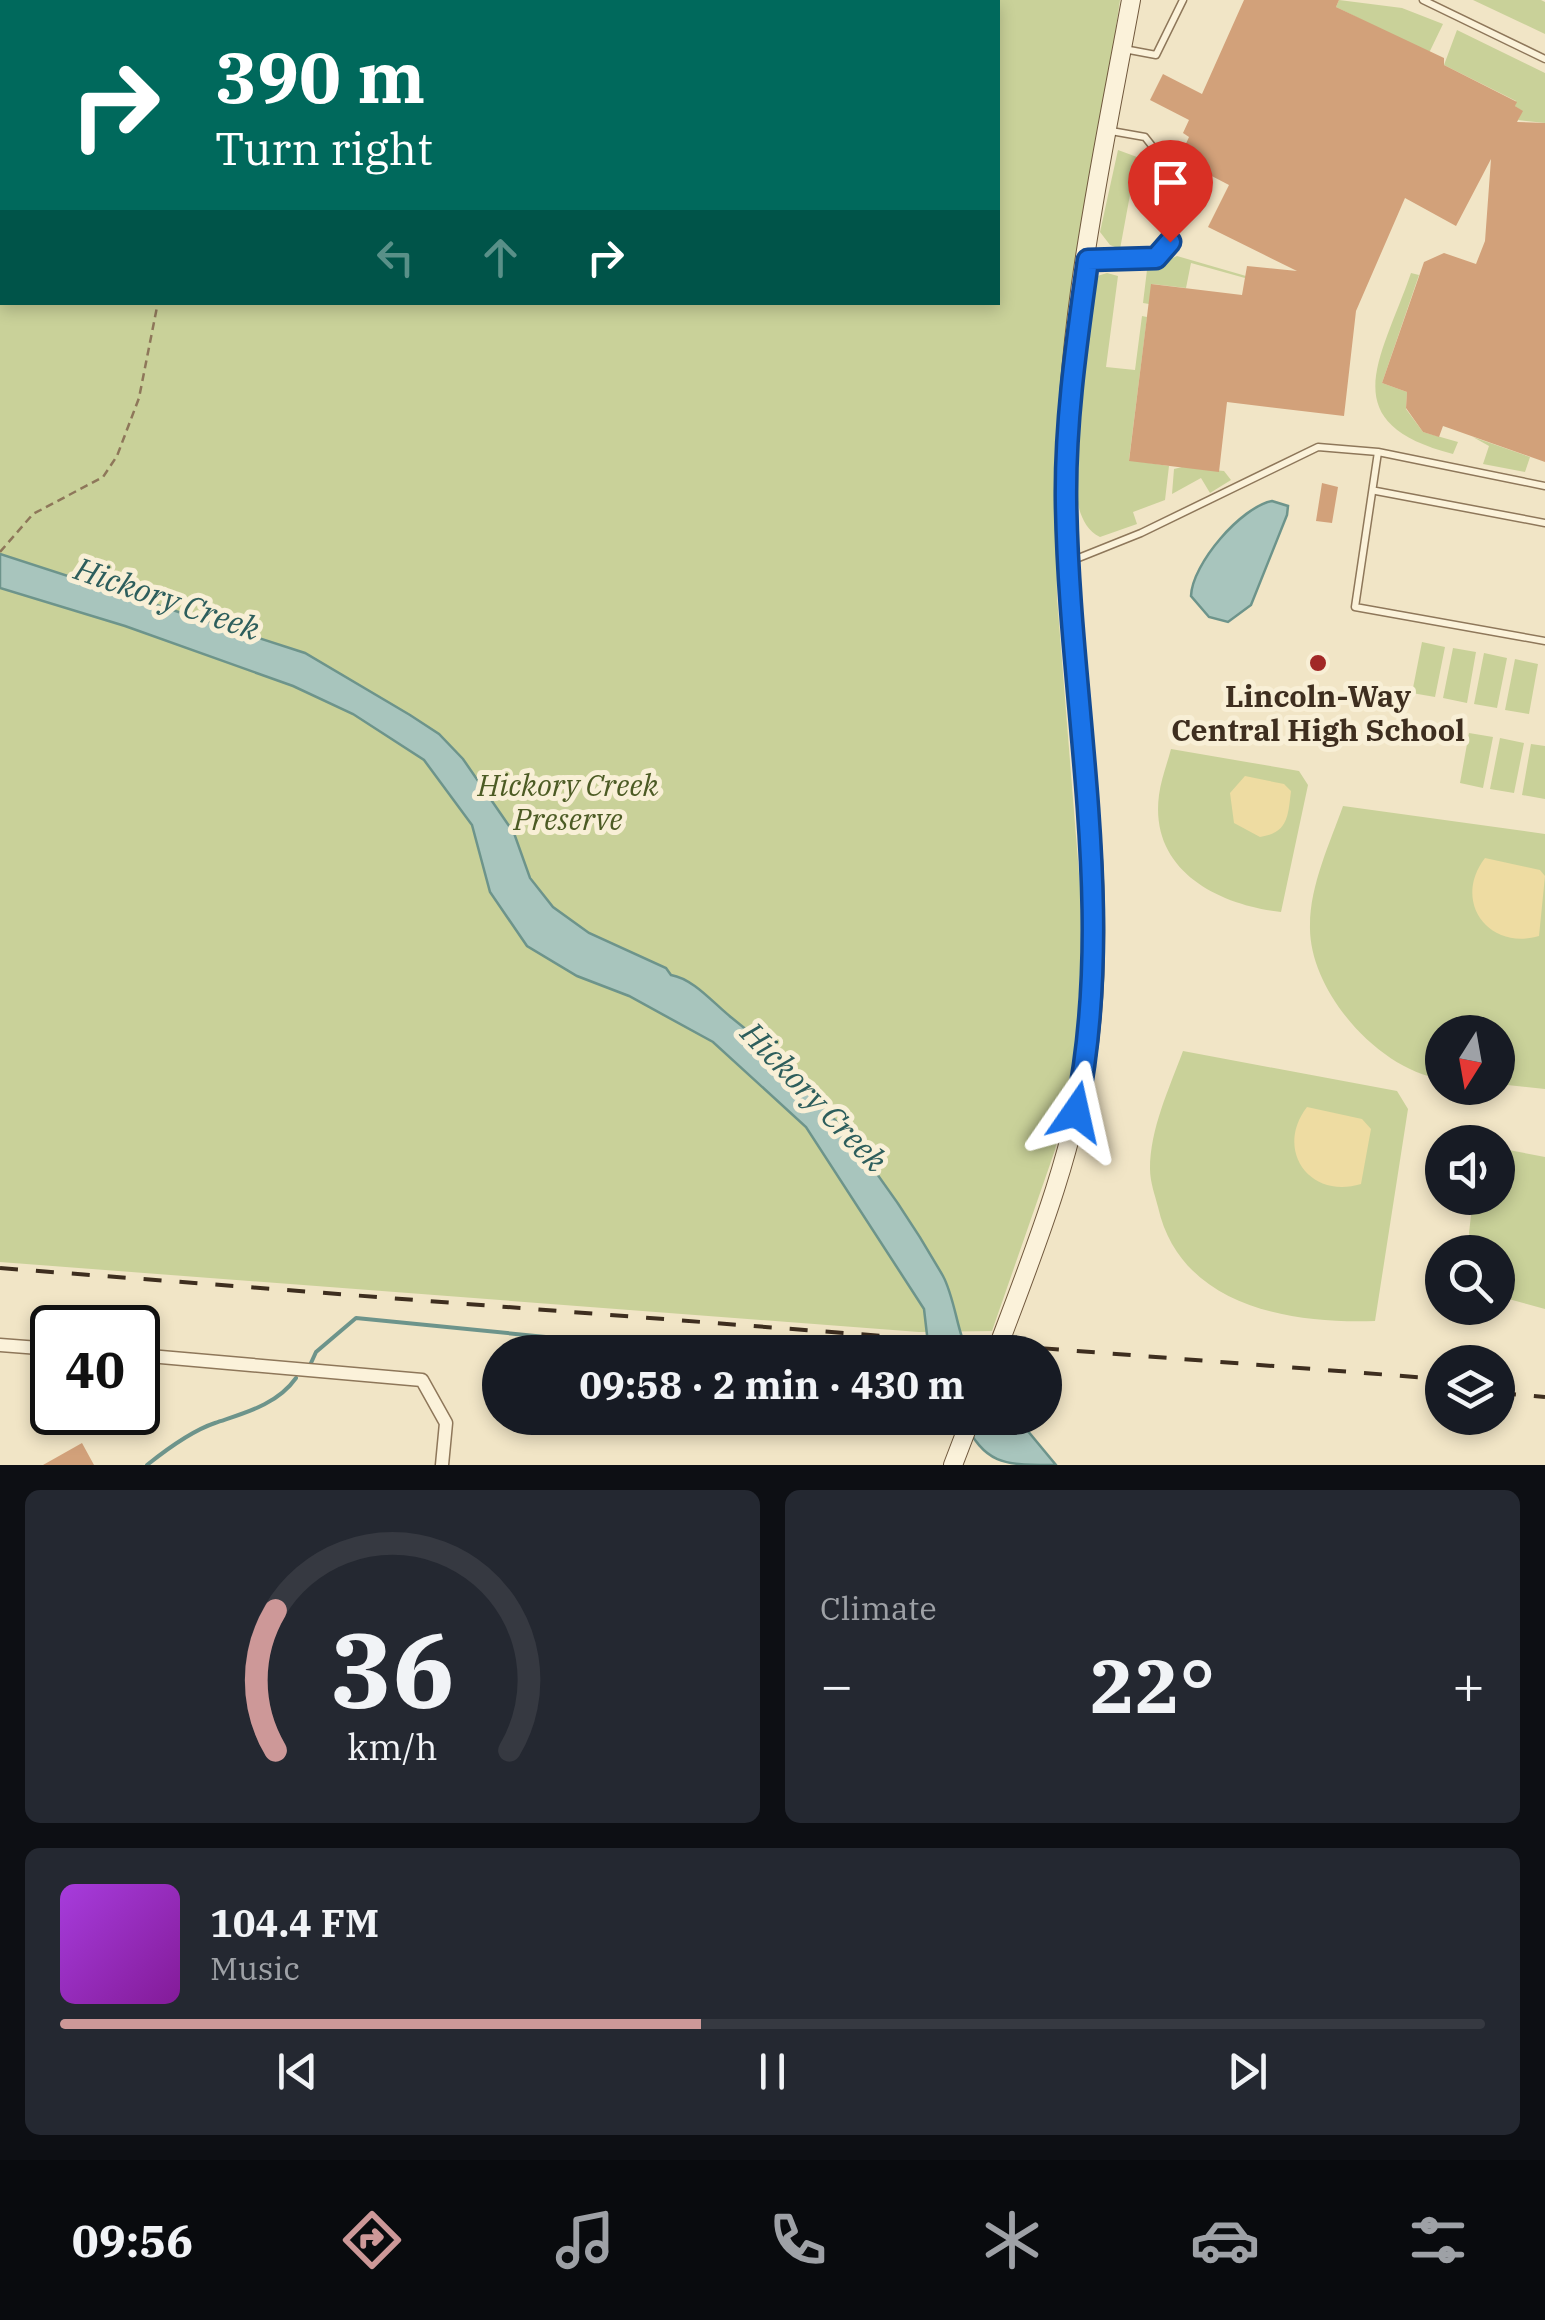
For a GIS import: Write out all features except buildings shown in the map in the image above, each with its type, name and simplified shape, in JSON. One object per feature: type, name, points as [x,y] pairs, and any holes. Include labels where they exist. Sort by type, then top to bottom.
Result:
[{"type":"street","points":[[1002,1335],[1040,1236],[1072,1133],[1092,1004],[1095,916],[1070,562],[1068,400],[1105,130],[1131,0]]},
{"type":"street","points":[[0,1345],[30,1347]]},
{"type":"street","points":[[160,1358],[422,1380],[446,1423],[442,1465]]},
{"type":"street","points":[[953,1465],[964,1435]]},
{"type":"lane","points":[[1122,48],[1156,55],[1183,0]]},
{"type":"lane","points":[[1423,0],[1545,59]]},
{"type":"lane","points":[[1088,260],[1156,258],[1170,242],[1176,221],[1170,196],[1155,174],[1156,151],[1145,137],[1105,130]]},
{"type":"lane","points":[[1070,562],[1318,447],[1378,452],[1545,486]]},
{"type":"lane","points":[[1378,452],[1376,491],[1356,607],[1545,640]]},
{"type":"lane","points":[[1376,491],[1545,523]]},
{"type":"path","points":[[0,552],[33,514],[103,477],[117,456],[139,398],[157,305]]},
{"type":"green space","name":"Hickory Creek Preserve","points":[[1000,0],[1120,0],[1055,449],[1057,598],[1083,924],[1076,1046],[1055,1150],[992,1331],[919,1332],[0,1262],[0,305],[1000,305]]},
{"type":"green space","points":[[1339,0],[1402,8],[1443,24],[1429,53],[1336,7]]},
{"type":"green space","points":[[1473,0],[1541,0],[1545,2],[1545,34]]},
{"type":"green space","points":[[1457,30],[1545,73],[1545,123],[1518,120],[1522,111],[1515,106],[1516,101],[1444,65]]},
{"type":"green space","points":[[1118,150],[1137,157],[1120,249],[1110,245],[1100,232]]},
{"type":"green space","points":[[1177,256],[1246,276],[1191,263],[1186,288],[1152,284],[1149,304],[1143,303],[1147,270]]},
{"type":"green space","points":[[1107,273],[1118,276],[1106,367],[1135,370],[1142,316],[1147,317],[1129,460],[1169,466],[1165,500],[1133,512],[1137,524],[1100,537],[1084,520],[1075,480],[1094,277]]},
{"type":"green space","points":[[1411,273],[1419,275],[1382,383],[1407,392],[1406,409],[1423,432],[1458,442],[1453,454],[1415,441],[1391,425],[1379,406],[1375,384],[1379,360]]},
{"type":"green space","points":[[1473,437],[1530,457],[1525,472],[1483,464],[1489,446]]},
{"type":"green space","points":[[1174,469],[1224,471],[1231,480],[1210,493],[1201,478],[1172,494]]},
{"type":"green space","points":[[1422,642],[1445,647],[1435,697],[1412,693]]},
{"type":"green space","points":[[1453,648],[1476,652],[1467,703],[1443,698]]},
{"type":"green space","points":[[1484,653],[1507,658],[1497,708],[1474,704]]},
{"type":"green space","points":[[1515,659],[1538,664],[1529,714],[1505,710]]},
{"type":"green space","points":[[1469,733],[1493,737],[1483,788],[1460,783]]},
{"type":"green space","points":[[1500,738],[1524,743],[1514,793],[1490,789]]},
{"type":"green space","points":[[1531,744],[1545,746],[1545,799],[1522,795]]},
{"type":"green space","points":[[1171,749],[1299,771],[1308,785],[1281,912],[1213,892],[1177,864],[1165,844],[1159,822],[1160,789]]},
{"type":"green space","points":[[1343,806],[1545,834],[1545,1089],[1515,1086],[1515,1015],[1425,1015],[1425,1074],[1394,1060],[1351,1023],[1334,1000],[1312,950],[1311,910]]},
{"type":"green space","points":[[1183,1051],[1397,1091],[1408,1109],[1375,1321],[1274,1312],[1242,1302],[1189,1267],[1170,1240],[1150,1169],[1161,1109]]},
{"type":"green space","points":[[1515,1151],[1545,1157],[1545,1309],[1515,1301],[1515,1235],[1469,1233],[1471,1215],[1515,1215]]},
{"type":"sand","points":[[1245,776],[1284,784],[1291,791],[1287,815],[1276,832],[1260,837],[1234,823],[1230,793]]},
{"type":"sand","points":[[1485,858],[1540,870],[1545,876],[1539,936],[1504,936],[1480,919],[1472,890]]},
{"type":"sand","points":[[1307,1107],[1362,1119],[1371,1129],[1361,1184],[1326,1185],[1302,1168],[1294,1139]]},
{"type":"water","points":[[1272,501],[1288,506],[1287,515],[1251,605],[1228,622],[1209,617],[1191,596],[1200,568],[1233,525]]},
{"type":"water","name":"Hickory Creek","points":[[0,554],[305,653],[439,734],[463,759],[514,833],[530,878],[553,907],[589,933],[666,968],[671,975],[696,987],[763,1044],[821,1104],[875,1172],[923,1242],[943,1276],[962,1335],[927,1335],[924,1309],[806,1127],[713,1042],[629,996],[577,976],[527,946],[490,892],[472,825],[424,760],[353,714],[293,686],[125,626],[0,588]]},
{"type":"water","points":[[972,1435],[1031,1435],[1056,1465],[1008,1463],[979,1445]]},
{"type":"waterway","points":[[311,1363],[316,1352],[356,1318],[527,1335]]},
{"type":"waterway","points":[[147,1465],[197,1431],[270,1401],[296,1378]]},
{"type":"railway","points":[[0,1268],[1425,1378]]},
{"type":"railway","points":[[1515,1394],[1545,1397]]},
{"type":"place","name":"Lincoln-Way Central High School","points":[[1318,663]]},
{"type":"route","points":[[1076,1112],[1088,1046],[1095,916],[1066,502],[1068,400],[1088,260],[1156,258],[1170,242]]}]
